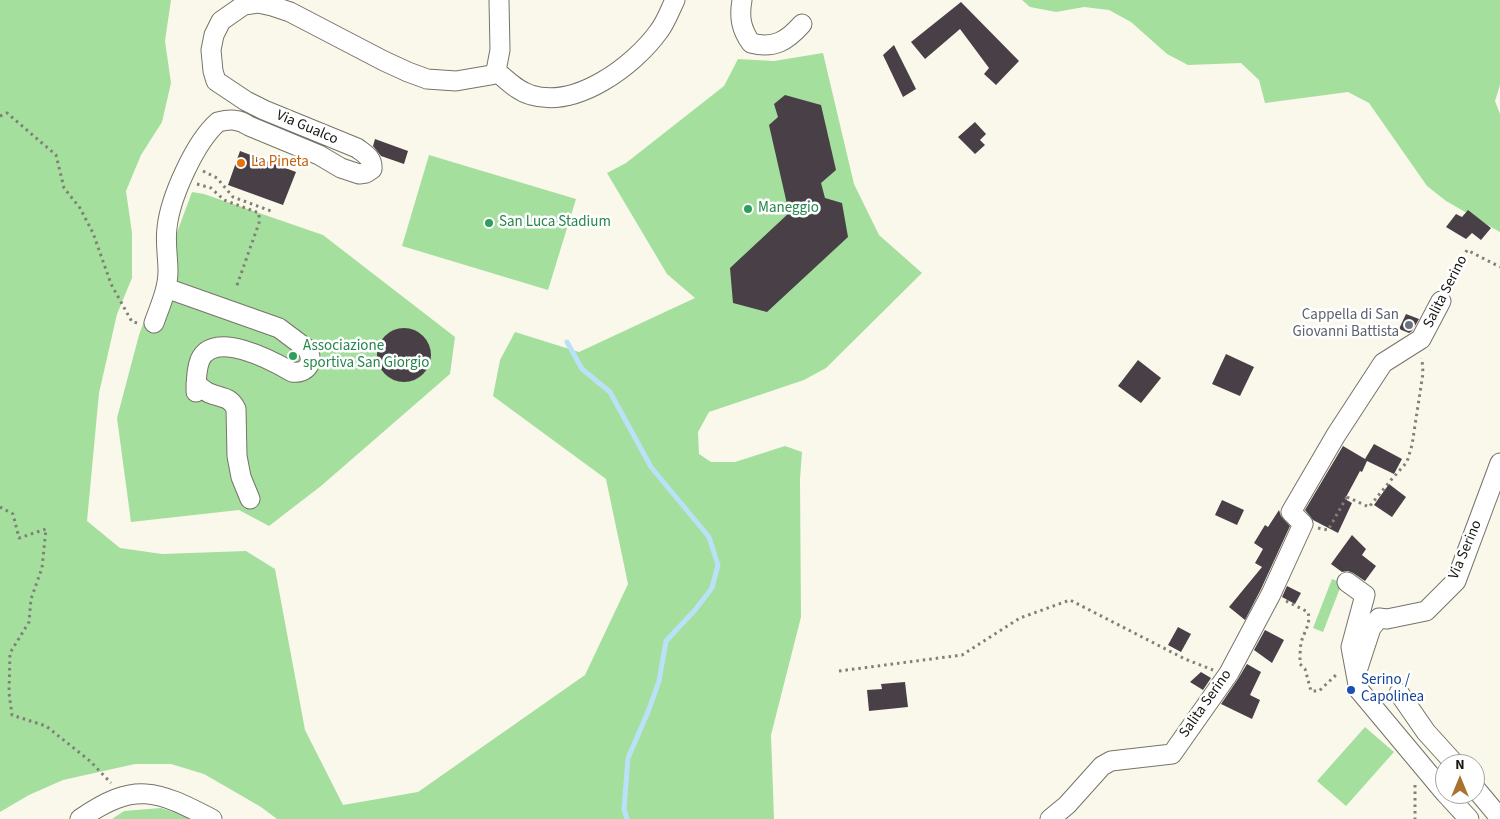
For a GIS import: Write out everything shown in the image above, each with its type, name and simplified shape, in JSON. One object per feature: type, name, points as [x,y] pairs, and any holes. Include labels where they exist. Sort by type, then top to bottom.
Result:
[{"type":"street","points":[[499,0],[500,50],[496,71],[519,89],[530,95],[544,98],[558,98],[585,90],[607,79],[630,61],[660,30],[675,0]]},
{"type":"street","points":[[742,0],[740,11],[741,23],[744,34],[751,43],[770,45],[780,42],[790,37],[802,24]]},
{"type":"street","name":"Via Gualco","points":[[154,323],[166,288],[168,272],[166,230],[169,215],[185,172],[218,122],[235,120],[319,156],[340,168],[359,174],[366,173],[372,169],[369,157],[357,148],[264,110],[246,101],[216,81],[211,50],[220,20],[244,5],[258,3],[290,12],[384,61],[427,79],[466,80],[491,75],[496,71]]},
{"type":"street","points":[[166,288],[279,328],[310,353],[311,358],[308,366],[305,370],[297,372],[292,372],[244,348],[220,347],[206,352],[200,360],[196,388],[227,398],[236,409],[237,456],[241,477],[250,499]]},
{"type":"street","name":"Salita Serino","points":[[1050,819],[1067,805],[1102,766],[1111,762],[1172,754],[1227,676],[1271,594],[1303,524],[1291,512],[1336,435],[1383,363],[1421,340],[1441,301]]},
{"type":"street","name":"Via Serino","points":[[1355,667],[1371,628],[1379,618],[1387,619],[1426,611],[1456,581],[1500,463]]},
{"type":"street","points":[[1347,582],[1365,595],[1351,647],[1359,690],[1435,780]]},
{"type":"street","points":[[1399,693],[1426,732],[1446,754]]},
{"type":"street","points":[[1402,740],[1426,732]]},
{"type":"street","points":[[80,819],[106,803],[123,796],[153,794],[169,798],[212,819]]},
{"type":"street","points":[[1485,800],[1500,818]]},
{"type":"street","points":[[1456,804],[1469,819]]},
{"type":"path","points":[[0,116],[7,113],[56,155],[64,188],[80,208],[93,233],[111,284],[132,322],[138,323],[145,320],[154,323]]},
{"type":"path","points":[[185,172],[217,178],[232,197],[271,211]]},
{"type":"path","points":[[185,172],[210,188],[224,200],[259,213],[259,224],[236,288]]},
{"type":"path","name":"Salita Serino","points":[[1441,301],[1467,250],[1500,266]]},
{"type":"path","name":"Salita Serino","points":[[1303,524],[1328,530],[1347,496],[1369,507],[1407,462],[1412,445],[1423,374],[1421,340]]},
{"type":"path","points":[[0,507],[13,514],[19,538],[46,529],[42,568],[31,599],[29,622],[10,653],[9,693],[12,715],[46,726],[90,761],[123,796]]},
{"type":"path","points":[[1271,594],[1308,612],[1310,619],[1301,644],[1300,664],[1305,669],[1311,691],[1319,691],[1345,665],[1355,667]]},
{"type":"path","points":[[839,671],[962,654],[1020,618],[1070,600],[1185,659],[1227,676]]},
{"type":"green space","points":[[0,0],[171,0],[165,41],[171,83],[162,122],[141,155],[126,191],[132,233],[132,278],[117,314],[99,393],[87,521],[120,548],[162,554],[246,551],[275,569],[305,730],[343,805],[418,792],[585,675],[628,584],[606,479],[493,396],[500,360],[515,332],[579,352],[695,298],[667,274],[607,173],[626,163],[724,86],[738,59],[774,61],[823,53],[854,184],[879,235],[922,273],[826,368],[804,380],[709,412],[698,432],[699,454],[711,462],[735,462],[785,446],[802,452],[800,479],[801,617],[771,735],[774,819],[277,819],[261,807],[204,774],[171,764],[135,764],[63,780],[29,795],[0,812]]},
{"type":"green space","points":[[1022,0],[1500,0],[1500,85],[1495,101],[1500,114],[1500,232],[1446,201],[1427,186],[1369,103],[1348,92],[1265,103],[1259,80],[1241,63],[1188,65],[1167,54],[1131,22],[1109,10],[1084,7],[1056,12],[1030,7]]},
{"type":"green space","name":"San Luca Stadium","points":[[429,155],[576,199],[548,290],[402,246]]},
{"type":"green space","name":"Associazione sportiva San Giorgio","points":[[192,192],[204,194],[323,235],[455,337],[450,374],[321,486],[269,526],[239,510],[131,522],[117,418],[139,335]]},
{"type":"green space","points":[[1332,579],[1342,583],[1323,632],[1313,628]]},
{"type":"green space","points":[[1365,727],[1394,752],[1346,806],[1317,781]]},
{"type":"green space","points":[[161,808],[192,819],[112,819],[124,811]]},
{"type":"building","points":[[961,2],[1019,61],[996,85],[984,74],[989,68],[960,29],[925,59],[911,42]]},
{"type":"building","points":[[894,45],[916,89],[903,97],[883,55]]},
{"type":"building","points":[[785,95],[821,105],[836,170],[821,183],[825,198],[842,203],[848,237],[767,312],[733,303],[730,268],[789,213],[769,125],[778,117],[774,104]]},
{"type":"building","points":[[975,122],[986,134],[980,140],[985,145],[975,154],[958,137]]},
{"type":"building","points":[[375,139],[408,151],[404,164],[381,156],[373,146]]},
{"type":"building","points":[[240,151],[296,172],[283,205],[228,185]]},
{"type":"building","points":[[1468,210],[1491,228],[1481,240],[1472,233],[1466,239],[1446,227],[1456,214],[1462,217]]},
{"type":"building","name":"Cappella di San Giovanni Battista","points":[[1406,314],[1419,319],[1409,333],[1399,329]]},
{"type":"building","points":[[404,328],[414,330],[423,336],[429,345],[431,355],[429,365],[423,374],[414,380],[404,382],[394,380],[385,374],[379,365],[377,355],[379,345],[385,336],[394,330]]},
{"type":"building","points":[[1226,354],[1254,367],[1240,396],[1212,384]]},
{"type":"building","points":[[1138,360],[1161,378],[1141,403],[1118,386]]},
{"type":"building","points":[[1374,444],[1402,459],[1394,474],[1367,461],[1345,499],[1352,503],[1338,533],[1313,520],[1305,510],[1343,446],[1365,459]]},
{"type":"building","points":[[1389,484],[1406,497],[1392,517],[1374,505]]},
{"type":"building","points":[[1222,500],[1244,510],[1237,525],[1215,515]]},
{"type":"building","points":[[1279,510],[1281,516],[1290,526],[1245,620],[1229,607],[1262,567],[1255,563],[1263,549],[1254,543],[1265,525],[1268,527]]},
{"type":"building","points":[[1352,535],[1366,549],[1362,555],[1376,566],[1365,581],[1348,571],[1342,572],[1331,564]]},
{"type":"building","points":[[1287,586],[1301,593],[1295,604],[1282,597]]},
{"type":"building","points":[[1178,627],[1191,634],[1181,652],[1168,645]]},
{"type":"building","points":[[1265,630],[1284,640],[1272,663],[1254,650]]},
{"type":"building","points":[[1247,664],[1261,672],[1250,695],[1260,700],[1252,719],[1221,704]]},
{"type":"building","points":[[1201,672],[1211,678],[1203,690],[1190,682]]},
{"type":"building","points":[[905,682],[908,707],[869,711],[867,690],[882,689],[881,684]]},
{"type":"waterway","points":[[567,342],[582,369],[610,392],[651,467],[709,537],[718,565],[712,588],[695,610],[666,641],[659,681],[628,758],[624,809],[627,819]]},
{"type":"place","name":"La Pineta","points":[[241,163]]},
{"type":"place","name":"Maneggio","points":[[748,209]]},
{"type":"place","name":"San Luca Stadium","points":[[489,223]]},
{"type":"place","name":"Cappella di San Giovanni Battista","points":[[1409,325]]},
{"type":"place","name":"Associazione sportiva San Giorgio","points":[[293,356]]},
{"type":"place","name":"Serino / Capolinea","points":[[1351,690]]}]
